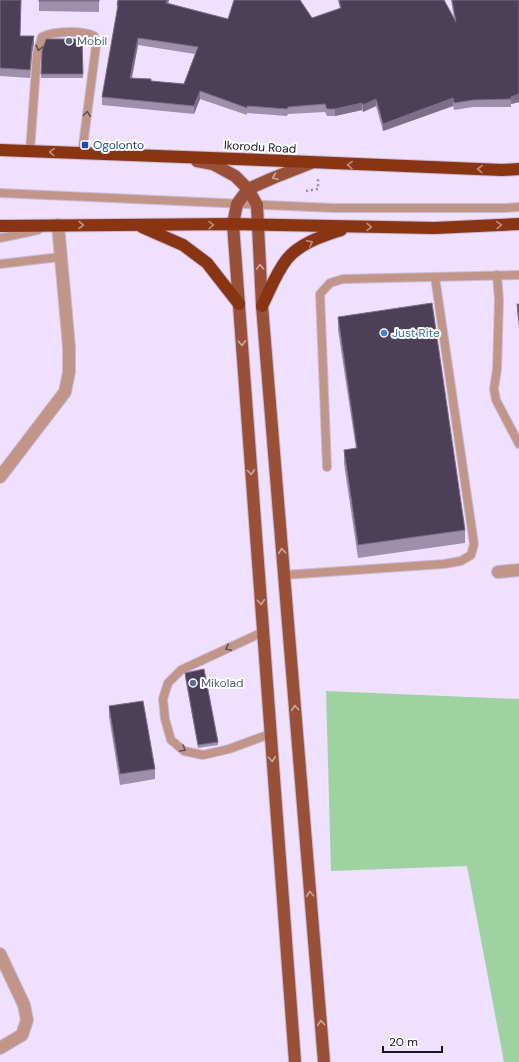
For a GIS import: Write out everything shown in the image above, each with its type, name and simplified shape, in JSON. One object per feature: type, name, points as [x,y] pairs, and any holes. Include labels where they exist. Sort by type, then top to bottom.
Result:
[{"type":"highway","name":"Ikorodu Road","points":[[0,150],[502,170],[519,169]]},
{"type":"highway","points":[[0,226],[233,224],[434,228],[519,224]]},
{"type":"highway","points":[[140,225],[183,246],[207,263],[239,304]]},
{"type":"highway","points":[[262,306],[276,277],[288,258],[300,248],[322,237],[349,227]]},
{"type":"main road","points":[[178,156],[213,164],[235,176],[248,189],[257,205],[262,306],[324,1062]]},
{"type":"main road","points":[[294,1062],[233,224],[237,204],[248,189],[311,163]]},
{"type":"street","points":[[0,476],[65,392],[69,372],[69,353],[58,225]]},
{"type":"street","points":[[498,572],[519,570]]},
{"type":"street","points":[[0,954],[24,1005],[27,1020],[22,1035],[0,1048]]},
{"type":"lane","points":[[30,151],[37,54],[42,37],[50,33],[87,32],[94,36],[96,46],[82,153]]},
{"type":"lane","points":[[0,193],[342,208],[519,207]]},
{"type":"lane","points":[[0,238],[58,225]]},
{"type":"lane","points":[[0,264],[60,257]]},
{"type":"lane","points":[[496,275],[499,300],[497,369],[494,389],[496,400],[519,444]]},
{"type":"lane","points":[[327,468],[320,294],[330,283],[343,279],[519,275]]},
{"type":"lane","points":[[284,575],[444,564],[461,561],[471,555],[474,544],[435,277]]},
{"type":"lane","points":[[263,632],[181,670],[168,683],[163,699],[165,719],[171,740],[184,752],[202,755],[229,749],[270,734]]},
{"type":"green space","points":[[326,691],[519,699],[519,1062],[504,1062],[467,866],[331,871]]},
{"type":"building","points":[[0,0],[21,0],[20,36],[34,36],[30,70],[0,68]]},
{"type":"building","points":[[99,0],[99,1],[39,1]]},
{"type":"building","points":[[118,0],[167,0],[166,3],[228,19],[234,0],[300,0],[312,18],[341,8],[339,0],[444,0],[456,22],[452,0],[519,0],[519,94],[511,97],[511,99],[473,100],[454,103],[453,98],[383,124],[376,99],[363,105],[362,103],[335,109],[327,109],[325,104],[288,107],[287,109],[247,106],[247,108],[200,91],[194,106],[102,97]],"holes":[[[138,38],[198,47],[184,84],[151,81],[151,79],[130,78]]]},
{"type":"building","points":[[46,39],[82,39],[83,74],[41,74],[42,51]]},
{"type":"building","points":[[432,303],[465,530],[358,545],[344,450],[357,448],[338,317]]},
{"type":"building","points":[[517,304],[519,304],[519,321]]},
{"type":"building","points":[[204,669],[218,742],[198,745],[185,673]]},
{"type":"building","points":[[143,701],[155,769],[120,774],[109,706]]},
{"type":"place","name":"Mobil","points":[[69,41]]},
{"type":"place","name":"Ogolonto","points":[[85,145]]},
{"type":"place","name":"Just Rite","points":[[384,333]]},
{"type":"place","name":"Mikolad","points":[[193,683]]}]
